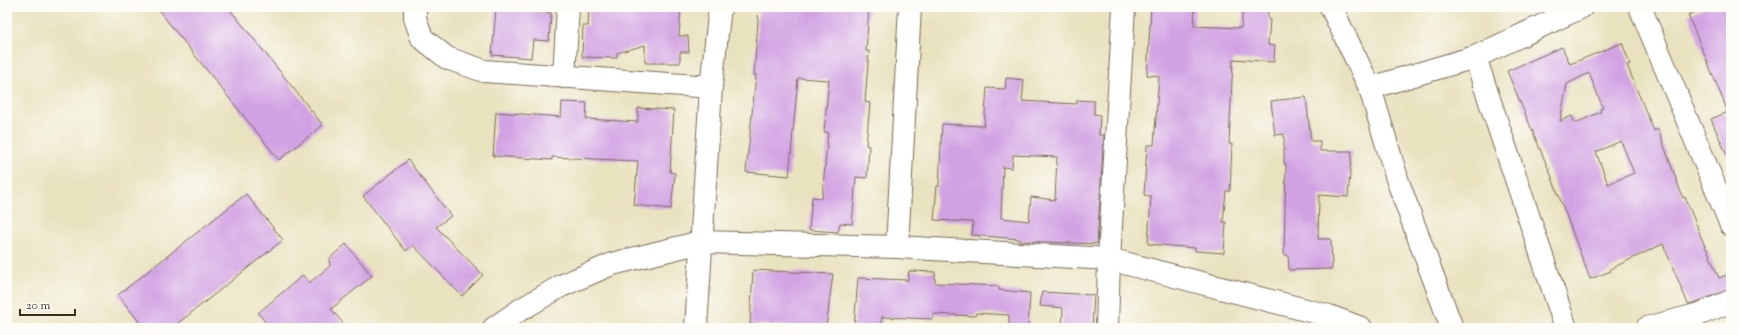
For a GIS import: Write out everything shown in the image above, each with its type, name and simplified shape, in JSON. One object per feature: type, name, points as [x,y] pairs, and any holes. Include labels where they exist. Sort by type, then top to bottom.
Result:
[{"type":"street","points":[[415,7],[415,18],[422,38],[447,58],[484,71],[711,87]]},
{"type":"street","points":[[564,77],[568,7]]},
{"type":"street","points":[[696,328],[711,87],[720,7]]},
{"type":"street","points":[[897,247],[910,7]]},
{"type":"street","points":[[1107,328],[1109,259],[1124,7]]},
{"type":"street","points":[[1332,7],[1370,88],[1398,182],[1452,328]]},
{"type":"street","points":[[1370,88],[1475,57],[1582,7]]},
{"type":"street","points":[[1640,7],[1731,225]]},
{"type":"street","points":[[1475,57],[1566,328]]},
{"type":"street","points":[[494,328],[520,310],[560,286],[612,264],[701,242],[897,247],[1109,259],[1328,322],[1361,328]]},
{"type":"street","points":[[1648,328],[1700,314],[1731,301]]},
{"type":"building","points":[[156,7],[228,7],[323,125],[279,160]]},
{"type":"building","points":[[589,7],[681,7],[679,36],[688,36],[689,52],[680,52],[680,63],[645,63],[645,45],[617,53],[617,58],[582,57],[583,26],[588,26]]},
{"type":"building","points":[[759,7],[869,7],[866,51],[869,51],[865,102],[870,103],[866,145],[869,146],[867,178],[856,177],[852,224],[840,223],[838,232],[809,230],[812,197],[822,198],[828,132],[824,132],[829,80],[798,78],[789,176],[746,172],[756,75],[754,75]]},
{"type":"building","points":[[1151,7],[1195,7],[1194,26],[1241,28],[1243,7],[1268,7],[1268,19],[1270,20],[1268,45],[1275,46],[1274,62],[1233,59],[1229,144],[1232,144],[1230,191],[1226,191],[1223,222],[1226,222],[1224,253],[1195,251],[1195,248],[1148,244],[1151,196],[1144,195],[1147,145],[1154,145],[1159,76],[1147,75]]},
{"type":"building","points":[[1707,7],[1731,7],[1731,165],[1711,119],[1728,112],[1688,15]]},
{"type":"building","points":[[496,9],[551,13],[549,41],[533,40],[531,58],[492,55]]},
{"type":"building","points":[[1622,43],[1630,64],[1627,65],[1654,131],[1658,129],[1683,198],[1685,197],[1719,278],[1731,273],[1731,289],[1688,304],[1663,244],[1610,269],[1611,271],[1590,279],[1551,175],[1507,71],[1562,47],[1570,64]],"holes":[[[1589,73],[1603,108],[1600,109],[1601,112],[1575,123],[1572,116],[1560,121],[1567,84]],[[1621,141],[1634,173],[1608,184],[1596,152]]]},
{"type":"building","points":[[1006,78],[1024,80],[1022,101],[1077,104],[1077,100],[1094,101],[1094,114],[1100,115],[1099,135],[1104,135],[1097,244],[1019,241],[1019,239],[972,235],[973,222],[934,220],[937,186],[939,186],[942,124],[984,126],[987,88],[1005,89]],"holes":[[[1013,155],[1057,157],[1055,200],[1031,197],[1029,221],[1001,218],[1003,167],[1012,168]]]},
{"type":"building","points":[[1306,97],[1311,141],[1320,141],[1320,151],[1352,151],[1348,197],[1319,195],[1318,239],[1331,239],[1332,269],[1289,270],[1288,255],[1284,255],[1286,164],[1284,164],[1284,134],[1275,135],[1271,101]]},
{"type":"building","points":[[562,102],[587,103],[586,119],[638,122],[638,108],[674,110],[670,172],[675,173],[671,209],[634,205],[638,161],[552,157],[552,160],[493,156],[496,112],[561,117]]},
{"type":"building","points":[[408,160],[451,216],[436,227],[483,275],[462,296],[413,245],[406,251],[363,196]]},
{"type":"building","points":[[246,194],[283,240],[172,328],[144,328],[118,295]]},
{"type":"building","points":[[346,244],[372,276],[331,309],[347,328],[270,328],[258,313],[303,275],[309,283],[330,266],[329,259]]},
{"type":"building","points":[[753,270],[833,274],[826,328],[750,324]]},
{"type":"building","points":[[909,271],[935,272],[935,283],[999,286],[999,290],[1030,293],[1028,328],[1009,328],[1009,315],[976,313],[975,316],[933,314],[933,319],[882,317],[881,328],[854,328],[858,278],[908,280]]},
{"type":"building","points":[[1042,292],[1094,295],[1092,328],[1062,328],[1063,308],[1040,306]]}]
